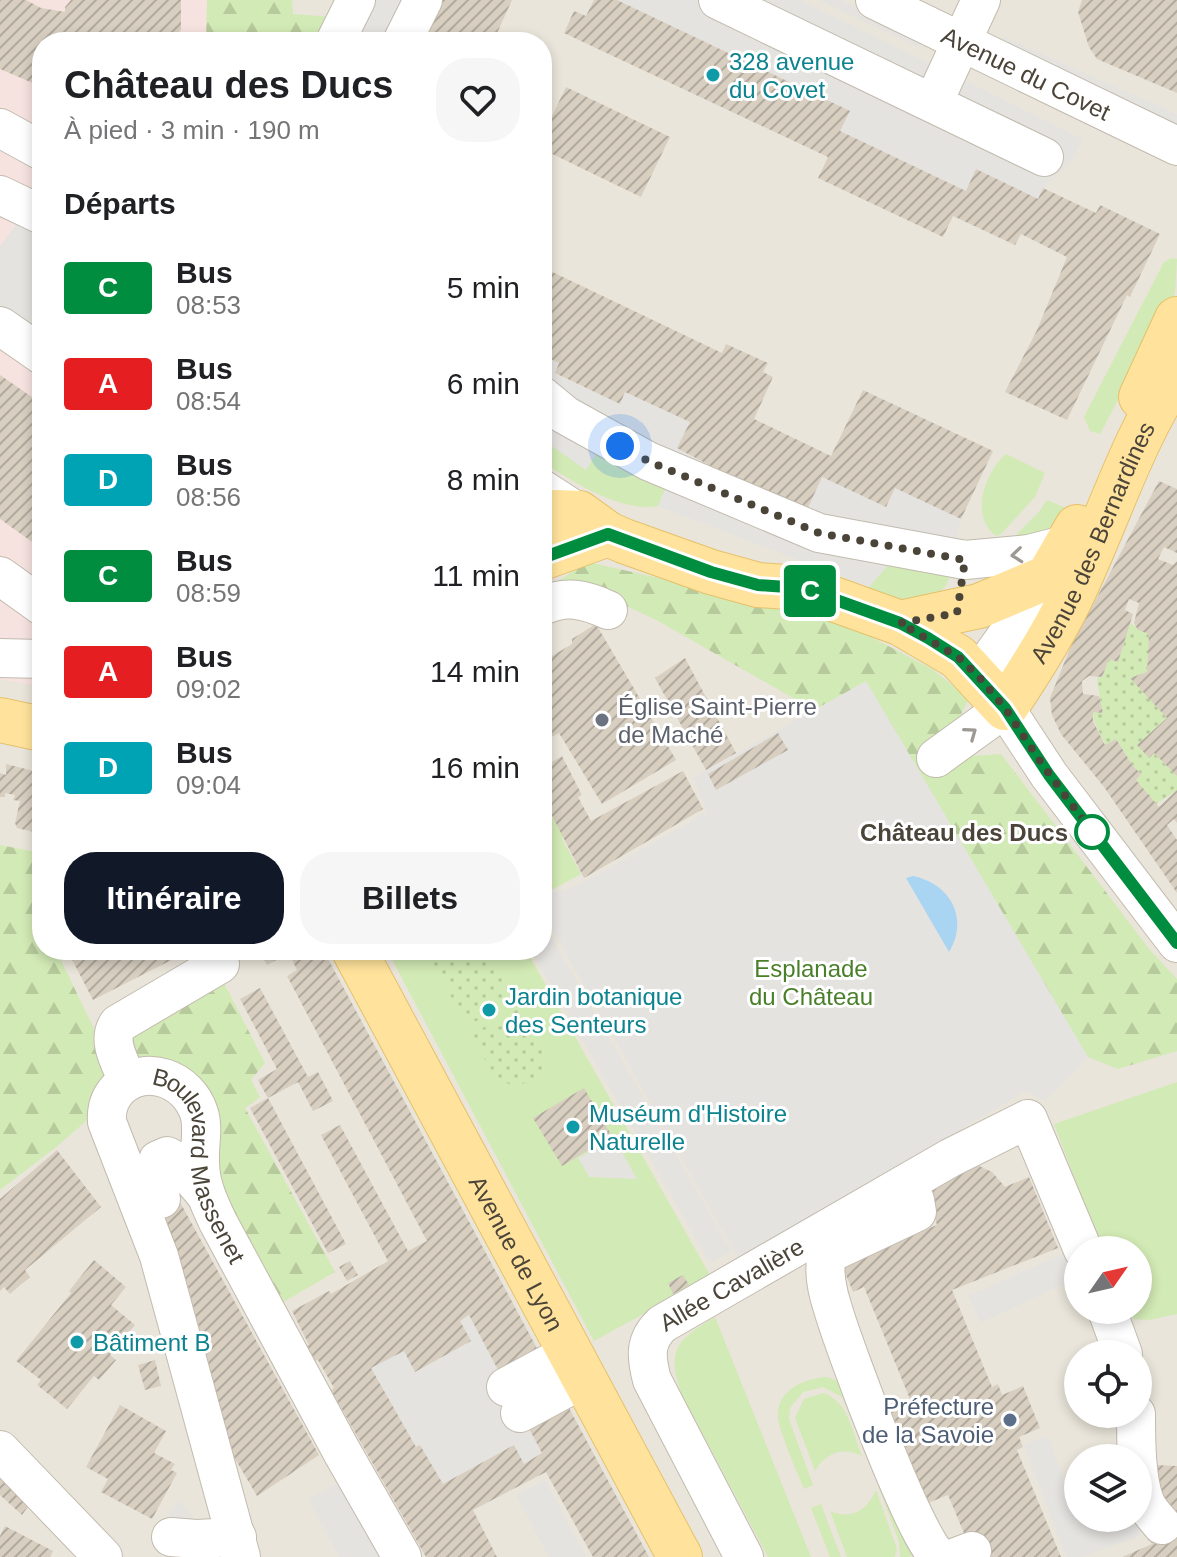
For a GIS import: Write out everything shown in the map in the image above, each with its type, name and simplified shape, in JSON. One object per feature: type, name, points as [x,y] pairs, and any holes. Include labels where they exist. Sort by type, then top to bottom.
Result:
[{"type":"main road","name":"Avenue des Bernardines","points":[[900,623],[957,613],[997,601],[1058,561],[1112,459],[1177,319]]},
{"type":"main road","name":"Avenue des Bernardines","points":[[991,692],[1031,669],[1074,593],[1128,466],[1177,373]]},
{"type":"main road","points":[[552,532],[562,509],[711,572],[758,585],[814,592],[900,623],[958,657],[991,692]]},
{"type":"main road","points":[[0,720],[32,727]]},
{"type":"main road","name":"Avenue de Lyon","points":[[359,960],[680,1557]]},
{"type":"street","points":[[340,32],[356,0]]},
{"type":"street","points":[[407,32],[423,0]]},
{"type":"street","points":[[718,0],[1044,157]]},
{"type":"street","name":"Avenue du Covet","points":[[875,0],[1177,146]]},
{"type":"street","points":[[933,103],[981,0]]},
{"type":"street","points":[[0,128],[32,146]]},
{"type":"street","points":[[0,154],[32,171]]},
{"type":"street","points":[[0,326],[32,348]]},
{"type":"street","points":[[552,404],[565,415],[648,461],[819,533],[965,560],[1029,554],[1058,561]]},
{"type":"street","points":[[957,613],[965,560]]},
{"type":"street","name":"Avenue des Bernardines","points":[[991,692],[1058,561]]},
{"type":"street","points":[[0,576],[32,599]]},
{"type":"street","points":[[552,602],[563,598],[579,599],[608,610]]},
{"type":"street","points":[[0,658],[32,659]]},
{"type":"street","points":[[936,758],[991,692],[1049,775],[1177,943]]},
{"type":"street","points":[[128,1081],[114,1043],[113,1034],[118,1024],[220,964]]},
{"type":"street","name":"Boulevard Massenet","points":[[239,1547],[159,1256],[107,1122],[110,1099],[128,1081],[156,1075],[177,1083],[187,1092],[198,1111],[201,1122],[200,1167],[206,1195],[342,1452],[402,1557]]},
{"type":"street","name":"Allée Cavalière","points":[[744,1557],[652,1380],[647,1346],[652,1333],[662,1324],[905,1184],[1028,1119],[1077,1236]]},
{"type":"street","points":[[161,1199],[155,1172],[158,1160],[167,1156],[178,1162],[206,1195]]},
{"type":"street","points":[[905,1184],[915,1200],[917,1212],[828,1254],[825,1262],[832,1307],[921,1536],[934,1554],[955,1555]]},
{"type":"street","points":[[513,1400],[578,1365]]},
{"type":"street","points":[[1136,1428],[1142,1491],[1147,1507],[1162,1525]]},
{"type":"street","points":[[0,1450],[103,1557]]},
{"type":"street","points":[[171,1537],[239,1547]]},
{"type":"shaded area","points":[[0,0],[1177,0],[1177,1557],[0,1557]]},
{"type":"shaded area","points":[[0,0],[207,0],[206,32],[32,32],[32,685],[0,679]]},
{"type":"shaded area","points":[[365,0],[427,0],[409,32],[349,32]]},
{"type":"shaded area","points":[[617,0],[801,0],[1083,139],[1073,159],[1043,188],[1038,199],[976,170],[966,191],[840,131],[850,111]]},
{"type":"shaded area","points":[[819,0],[841,0],[922,39],[917,47]]},
{"type":"shaded area","points":[[1004,37],[1177,114],[1177,124],[1000,46]]},
{"type":"shaded area","points":[[29,207],[32,209],[32,355],[0,333],[0,246]]},
{"type":"shaded area","points":[[552,360],[559,363],[555,374],[619,403],[625,392],[690,422],[677,448],[806,510],[822,477],[886,507],[895,488],[961,519],[952,557],[897,555],[869,587],[658,506],[669,481],[598,450],[586,470],[552,446]]},
{"type":"shaded area","name":"Esplanade du Château","points":[[866,681],[1088,1057],[1046,1101],[1026,1091],[738,1258],[552,929],[552,893],[579,885],[707,812],[693,778]]},
{"type":"shaded area","points":[[552,938],[731,1251],[710,1263],[537,960],[552,960]]},
{"type":"shaded area","points":[[614,1138],[637,1179],[589,1177],[578,1158]]},
{"type":"shaded area","points":[[1064,1253],[1064,1284],[980,1323],[968,1296]]},
{"type":"shaded area","points":[[469,1315],[542,1453],[524,1464],[513,1445],[443,1484],[420,1445],[416,1447],[371,1368],[404,1351],[415,1372],[470,1342],[460,1321]]},
{"type":"shaded area","points":[[1048,1436],[1064,1480],[1064,1532],[1140,1532],[1141,1535],[1082,1557],[1066,1557],[1024,1445]]},
{"type":"shaded area","points":[[545,1480],[586,1557],[549,1557],[516,1495]]},
{"type":"shaded area","points":[[342,1481],[383,1557],[339,1557],[308,1499]]},
{"type":"shaded area","points":[[179,1500],[212,1543],[201,1556],[168,1515]]},
{"type":"green space","points":[[207,0],[292,0],[293,14],[333,17],[328,32],[206,32]]},
{"type":"green space","points":[[1177,259],[1175,293],[1100,434],[1090,431],[1084,417],[1164,262]]},
{"type":"green space","points":[[552,446],[586,470],[598,450],[669,481],[658,506],[644,507],[597,494],[552,468]]},
{"type":"green space","points":[[1006,454],[1045,473],[1035,497],[996,536],[983,517],[983,494],[992,472]]},
{"type":"green space","points":[[1047,500],[1068,509],[1044,537],[1003,548],[1038,513]]},
{"type":"green space","points":[[897,555],[952,567],[945,587],[932,598],[893,607],[869,587]]},
{"type":"green space","points":[[588,562],[835,618],[932,669],[969,699],[955,726],[972,756],[1001,754],[1150,950],[1177,979],[1177,1051],[1118,1069],[1088,1057],[814,710],[658,621],[589,588],[552,590],[552,585]]},
{"type":"green space","points":[[1130,623],[1149,634],[1147,672],[1131,678],[1167,718],[1138,745],[1154,753],[1177,776],[1177,790],[1156,804],[1136,780],[1141,774],[1116,739],[1105,745],[1094,720],[1093,712],[1102,712],[1097,678],[1102,677],[1109,659],[1118,662]]},
{"type":"green space","points":[[552,813],[565,836],[562,839],[581,874],[552,890]]},
{"type":"green space","points":[[0,845],[32,851],[32,960],[61,960],[97,1035],[221,977],[265,1063],[251,1080],[260,1097],[245,1108],[335,1272],[273,1308],[217,1207],[185,1078],[100,1109],[0,1190]]},
{"type":"green space","points":[[392,960],[532,960],[711,1277],[594,1341]]},
{"type":"green space","points":[[431,960],[493,960],[515,1000],[467,1026]]},
{"type":"green space","points":[[520,1007],[539,1039],[545,1062],[532,1079],[511,1084],[494,1073],[472,1034]]},
{"type":"green space","points":[[1177,1082],[1177,1314],[1152,1319],[1152,1236],[1097,1236],[1054,1124]]},
{"type":"green space","points":[[715,1317],[811,1557],[768,1557],[682,1395],[675,1367],[678,1347],[691,1332]]},
{"type":"green space","points":[[827,1377],[840,1382],[879,1458],[869,1462],[842,1397],[823,1387],[803,1392],[790,1408],[789,1419],[813,1485],[804,1489],[781,1431],[779,1408],[794,1387]]},
{"type":"green space","points":[[823,1393],[844,1410],[862,1456],[848,1452],[835,1453],[815,1471],[795,1418],[804,1399]]},
{"type":"green space","points":[[888,1481],[912,1551],[911,1557],[900,1557],[899,1542],[878,1485]]},
{"type":"green space","points":[[876,1490],[897,1549],[895,1557],[847,1557],[830,1511],[838,1514],[858,1512]]},
{"type":"green space","points":[[821,1504],[841,1557],[830,1557],[811,1508]]},
{"type":"water","points":[[913,876],[937,887],[953,905],[957,927],[949,952],[906,878]]},
{"type":"building","points":[[0,0],[26,0],[41,8],[65,12],[71,0],[181,0],[179,32],[32,32],[32,83],[0,69]]},
{"type":"building","points":[[436,0],[512,0],[498,32],[421,32]]},
{"type":"building","points":[[594,0],[617,0],[850,111],[840,131],[966,191],[976,169],[1038,199],[1043,188],[1096,213],[1100,205],[1160,234],[1067,420],[1005,392],[1037,330],[1067,257],[1021,234],[1015,245],[953,216],[943,237],[818,178],[828,157],[564,33],[574,11],[586,16]]},
{"type":"building","points":[[1082,0],[1177,0],[1177,93],[1097,59],[1089,47],[1078,12]]},
{"type":"building","points":[[566,87],[670,137],[641,197],[552,154],[552,116]]},
{"type":"building","points":[[552,272],[722,353],[726,344],[768,363],[763,372],[773,377],[754,419],[831,456],[863,390],[993,451],[961,519],[895,488],[886,507],[822,477],[807,510],[730,476],[677,448],[690,422],[625,392],[620,404],[555,373],[559,363],[552,360]]},
{"type":"building","points":[[0,375],[32,397],[32,542],[0,519]]},
{"type":"building","points":[[1159,481],[1177,489],[1177,553],[1164,547],[1158,559],[1173,565],[1177,561],[1177,776],[1154,753],[1149,758],[1137,745],[1167,718],[1130,678],[1147,672],[1149,634],[1138,630],[1134,623],[1139,603],[1129,599],[1125,610],[1133,614],[1118,662],[1109,659],[1102,677],[1089,676],[1082,681],[1083,694],[1099,696],[1103,713],[1093,712],[1093,721],[1105,745],[1116,739],[1141,774],[1136,780],[1159,807],[1177,790],[1177,823],[1174,819],[1167,825],[1177,840],[1177,893],[1104,787],[1061,734],[1052,715],[1050,698],[1071,646]]},
{"type":"building","name":"Église Saint-Pierre de Maché","points":[[596,624],[676,760],[602,804],[559,733],[552,737],[552,656],[572,644],[572,639]]},
{"type":"building","points":[[685,658],[736,753],[706,770],[655,678]]},
{"type":"building","points":[[778,733],[788,750],[716,790],[708,774]]},
{"type":"building","points":[[562,756],[591,821],[683,771],[703,809],[584,878],[552,816],[552,762]]},
{"type":"building","points":[[6,764],[32,770],[32,832],[17,828],[15,823],[20,801],[13,800],[15,795],[5,793],[5,797],[0,797],[0,773],[6,775]]},
{"type":"building","points":[[72,960],[171,960],[93,1000]]},
{"type":"building","points":[[292,960],[329,960],[649,1557],[593,1557],[546,1472],[473,1510],[497,1557],[426,1557],[331,1390],[334,1388],[318,1360],[314,1361],[292,1311],[329,1291],[331,1294],[388,1261],[321,1135],[340,1125],[408,1251],[427,1241],[287,976],[297,970]],"holes":[[[469,1315],[542,1453],[524,1464],[514,1445],[443,1484],[420,1445],[416,1447],[371,1368],[404,1351],[415,1372],[471,1341],[460,1321]]]},
{"type":"building","points":[[260,988],[308,1077],[318,1072],[333,1101],[313,1111],[298,1082],[268,1098],[258,1080],[277,1069],[240,999]]},
{"type":"building","name":"Muséum d'Histoire Naturelle","points":[[584,1088],[612,1136],[562,1166],[533,1118]]},
{"type":"building","points":[[268,1098],[346,1244],[328,1253],[250,1108]]},
{"type":"building","points":[[57,1150],[101,1207],[25,1270],[30,1277],[10,1294],[4,1287],[0,1291],[0,1199]]},
{"type":"building","points":[[977,1165],[992,1172],[1005,1187],[1029,1177],[1058,1248],[952,1290],[992,1387],[998,1384],[1002,1395],[1023,1386],[1040,1428],[1019,1437],[1023,1447],[1017,1450],[1061,1557],[974,1557],[948,1495],[928,1503],[891,1411],[912,1404],[864,1287],[853,1292],[841,1263],[937,1225],[930,1201],[934,1185]]},
{"type":"building","points":[[175,1193],[319,1455],[257,1496],[234,1457],[187,1283],[157,1201]]},
{"type":"building","name":"Bâtiment B","points":[[94,1260],[126,1287],[111,1305],[135,1325],[110,1355],[116,1360],[99,1380],[94,1376],[67,1409],[37,1385],[41,1380],[16,1361]]},
{"type":"building","points":[[350,1261],[358,1275],[347,1281],[339,1267]]},
{"type":"building","points":[[683,1275],[689,1285],[673,1294],[668,1283]]},
{"type":"building","points":[[155,1360],[161,1386],[145,1390],[138,1365]]},
{"type":"building","points":[[120,1405],[166,1431],[154,1453],[175,1464],[171,1470],[177,1473],[152,1519],[101,1492],[108,1479],[86,1467]]},
{"type":"building","points":[[0,1461],[37,1494],[22,1515],[0,1495]]},
{"type":"building","points":[[1155,1465],[1177,1466],[1177,1557],[1122,1557],[1152,1544],[1145,1536],[1153,1529]]},
{"type":"building","points":[[5,1526],[53,1551],[50,1557],[0,1557],[0,1536]]},
{"type":"bus line","name":"C","points":[[552,554],[608,534],[711,572],[758,585],[814,592],[900,623],[928,638],[958,657],[1005,708],[1049,775],[1177,943]]},
{"type":"place","name":"328 avenue du Covet","points":[[713,75]]},
{"type":"place","name":"Église Saint-Pierre de Maché","points":[[602,720]]},
{"type":"place","name":"Château des Ducs","points":[[1092,832]]},
{"type":"place","name":"Jardin botanique des Senteurs","points":[[489,1010]]},
{"type":"place","name":"Muséum d'Histoire Naturelle","points":[[573,1127]]},
{"type":"place","name":"Bâtiment B","points":[[77,1342]]},
{"type":"place","name":"Préfecture de la Savoie","points":[[1010,1420]]},
{"type":"route","points":[[620,446],[648,461],[819,533],[965,560],[957,613],[900,623],[958,657],[978,676],[1005,708],[1092,832]]}]
